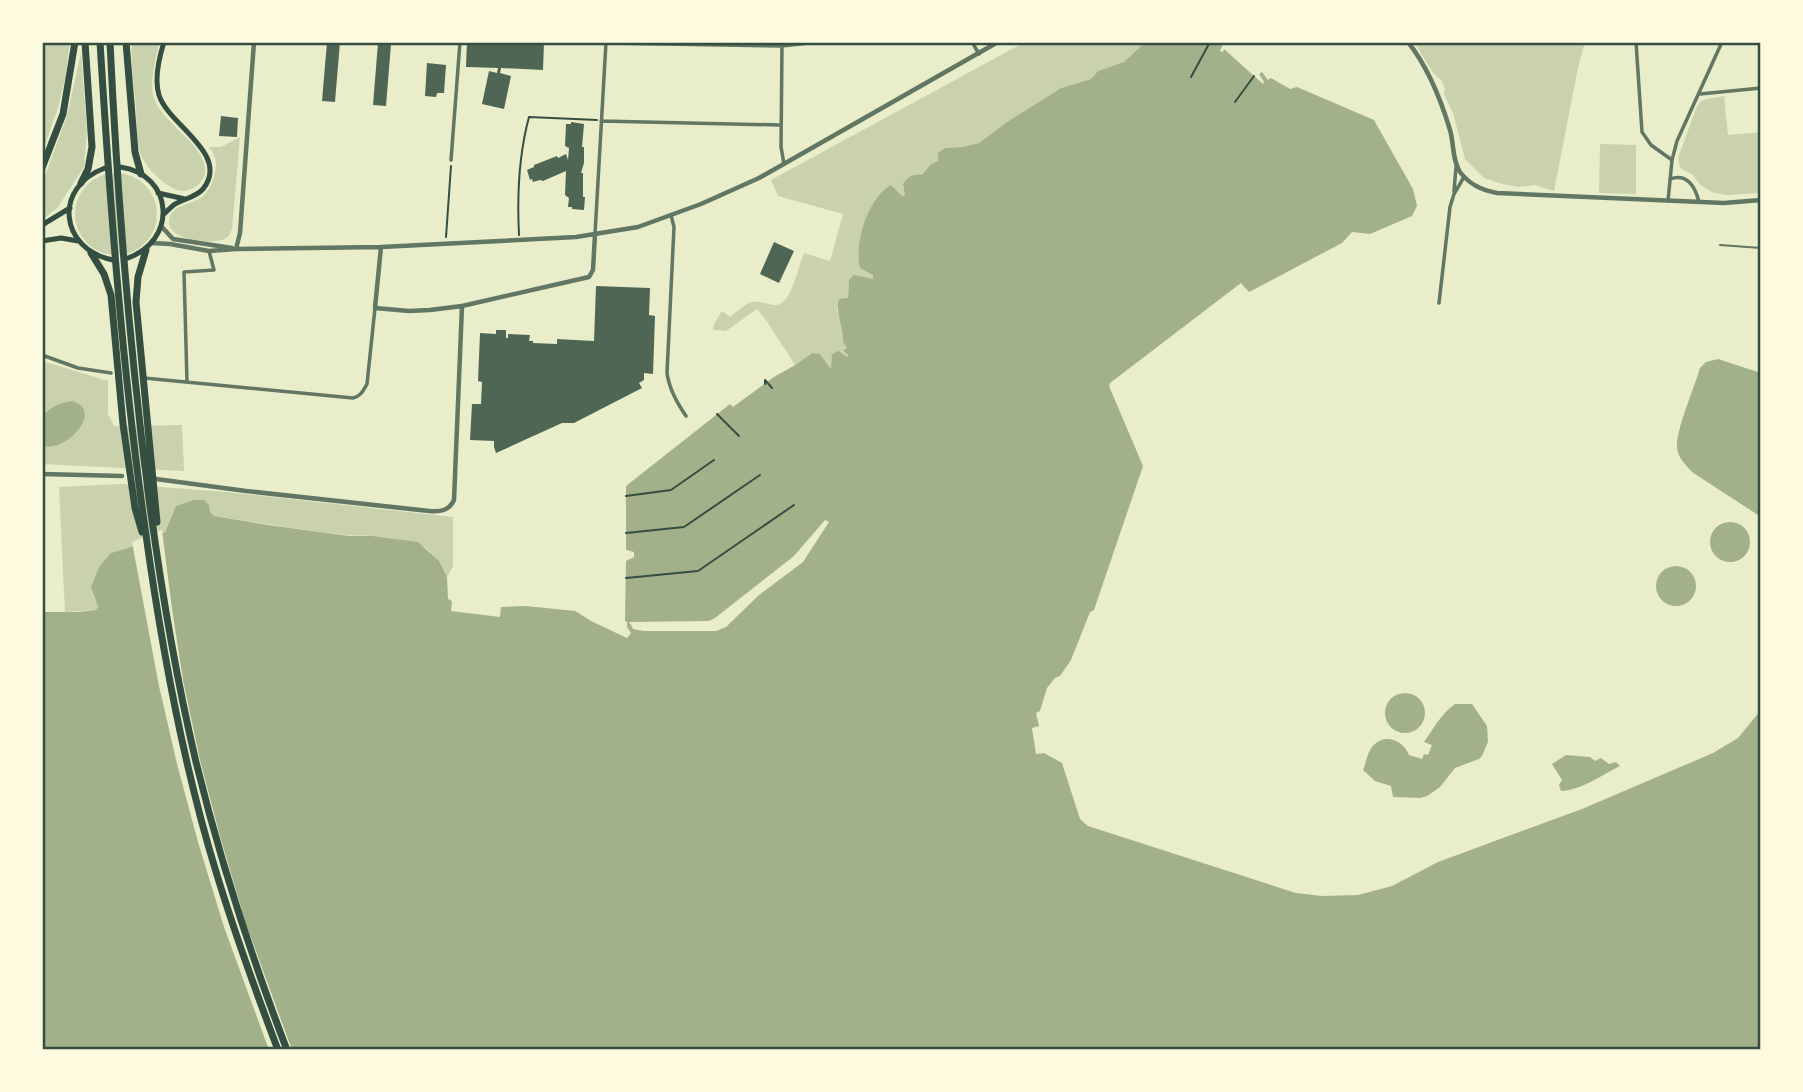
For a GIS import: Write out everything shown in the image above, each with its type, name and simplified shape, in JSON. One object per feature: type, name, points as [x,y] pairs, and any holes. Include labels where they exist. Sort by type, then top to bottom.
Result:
[{"type":"highway","points":[[42,168],[63,114],[75,42]]},
{"type":"highway","points":[[81,183],[88,169],[92,147],[85,42]]},
{"type":"highway","points":[[100,42],[132,351],[163,593],[196,761],[215,836],[246,937],[287,1050]]},
{"type":"highway","points":[[110,42],[111,146],[121,324],[131,423],[163,642],[179,723],[216,873],[278,1050]]},
{"type":"highway","points":[[126,42],[135,152],[141,174]]},
{"type":"highway","points":[[146,250],[138,277],[138,329],[157,522],[179,679]]},
{"type":"highway","points":[[91,253],[108,285],[112,304],[130,475],[135,508],[149,554]]},
{"type":"main road","points":[[163,215],[204,188],[210,166],[204,152],[166,110],[158,93],[157,81],[164,43]]},
{"type":"main road","points":[[120,167],[141,174],[151,183],[158,193],[163,215],[161,226],[146,250],[125,259]]},
{"type":"main road","points":[[105,169],[81,183],[70,208],[71,225],[78,241],[91,253],[113,260]]},
{"type":"main road","points":[[158,193],[185,199]]},
{"type":"main road","points":[[42,225],[70,208]]},
{"type":"main road","points":[[42,241],[78,241]]},
{"type":"street","points":[[236,249],[240,233],[254,42]]},
{"type":"street","points":[[451,160],[460,42]]},
{"type":"street","points":[[375,308],[419,310],[461,306],[589,277],[593,270],[606,42],[782,46],[818,42]]},
{"type":"street","points":[[972,42],[979,54]]},
{"type":"street","points":[[152,243],[209,251],[381,247],[519,241],[638,227],[730,191],[784,164],[998,42]]},
{"type":"street","points":[[1408,42],[1423,65],[1441,107],[1457,165],[1438,303]]},
{"type":"street","points":[[1636,42],[1642,132],[1651,145],[1672,160]]},
{"type":"street","points":[[1668,201],[1672,160],[1680,134],[1722,42]]},
{"type":"street","points":[[782,46],[780,147],[784,164]]},
{"type":"street","points":[[1699,94],[1761,88]]},
{"type":"street","points":[[601,121],[780,125]]},
{"type":"street","points":[[1457,165],[1464,177],[1476,187],[1497,193],[1724,203],[1761,200]]},
{"type":"street","points":[[1454,194],[1464,177]]},
{"type":"street","points":[[1670,179],[1682,177],[1690,183],[1699,202]]},
{"type":"street","points":[[671,215],[674,227],[667,373],[675,399],[686,416]]},
{"type":"street","points":[[161,226],[173,239],[236,249]]},
{"type":"street","points":[[144,377],[358,397],[367,384],[381,247]]},
{"type":"street","points":[[187,382],[184,272],[214,270],[209,251]]},
{"type":"street","points":[[156,479],[444,511],[452,506],[454,500],[461,306]]},
{"type":"street","points":[[42,355],[78,368],[111,373]]},
{"type":"street","points":[[42,474],[121,476]]},
{"type":"lane","points":[[594,42],[606,42]]},
{"type":"lane","points":[[1720,245],[1761,248]]},
{"type":"path","points":[[1191,77],[1210,42]]},
{"type":"path","points":[[1235,102],[1254,76]]},
{"type":"path","points":[[519,241],[522,158],[529,117],[601,121]]},
{"type":"path","points":[[446,244],[451,160]]},
{"type":"path","points":[[765,384],[765,380],[772,388]]},
{"type":"path","points":[[717,414],[739,436]]},
{"type":"path","points":[[626,495],[671,490],[713,460]]},
{"type":"path","points":[[626,533],[684,527],[760,475]]},
{"type":"path","points":[[626,579],[698,571],[793,505]]},
{"type":"shaded area","points":[[42,42],[70,42],[58,108],[42,153]]},
{"type":"shaded area","points":[[132,42],[159,42],[153,75],[153,95],[164,115],[192,144],[204,164],[205,174],[202,180],[188,190],[179,190],[166,184],[153,173],[141,155],[137,134]]},
{"type":"shaded area","points":[[1025,42],[1145,42],[1124,62],[1098,71],[1091,79],[1061,88],[979,143],[944,148],[938,161],[931,164],[922,175],[903,184],[905,195],[902,196],[873,280],[849,280],[848,298],[837,310],[844,335],[843,342],[847,348],[844,349],[848,355],[832,370],[820,354],[811,353],[795,365],[757,309],[726,331],[713,330],[722,311],[730,317],[750,303],[778,305],[785,300],[804,253],[830,261],[843,214],[778,196],[771,180]]},
{"type":"shaded area","points":[[1145,42],[1224,42],[1220,51],[1223,52],[1224,49],[1263,84],[1259,74],[1262,72],[1268,80],[1271,78],[1290,89],[1297,87],[1374,120],[1413,189],[1417,206],[1412,216],[1370,234],[1352,232],[1342,243],[1249,292],[1241,283],[1110,383],[1143,466],[1094,610],[1090,612],[1071,660],[1047,688],[1040,711],[1036,713],[1039,726],[1032,728],[1036,754],[1044,753],[1062,763],[1080,819],[1088,826],[1296,893],[1322,896],[1358,895],[1392,886],[1438,862],[1582,809],[1713,753],[1738,738],[1761,710],[1761,1050],[42,1050],[42,612],[96,610],[98,607],[91,587],[99,567],[111,553],[165,532],[176,506],[204,500],[214,516],[349,536],[418,542],[439,561],[447,577],[448,599],[452,601],[451,611],[500,617],[501,607],[526,606],[575,611],[627,638],[631,633],[625,621],[626,561],[634,557],[634,552],[626,550],[626,486],[730,404],[733,407],[812,353],[820,354],[831,369],[832,354],[839,351],[847,357],[843,350],[847,348],[843,342],[838,311],[839,299],[848,298],[849,280],[854,275],[873,279],[873,275],[860,268],[859,246],[870,210],[883,191],[891,185],[902,196],[905,195],[903,184],[913,175],[922,175],[931,164],[938,161],[938,153],[945,148],[979,143],[1061,88],[1091,79],[1098,71],[1124,62]],"holes":[[[825,520],[829,522],[803,562],[759,595],[726,627],[716,631],[644,631],[633,629],[628,622],[709,621],[794,556]]]},
{"type":"shaded area","points":[[1414,42],[1585,42],[1554,191],[1535,185],[1519,187],[1502,184],[1484,178],[1465,159],[1442,81],[1433,73]]},
{"type":"shaded area","points":[[81,53],[87,131],[84,167],[58,207],[42,220],[42,184],[67,116]]},
{"type":"shaded area","points":[[1724,96],[1728,135],[1761,132],[1761,193],[1714,193],[1680,168],[1678,158],[1697,106],[1706,99]]},
{"type":"shaded area","points":[[240,137],[232,229],[229,235],[221,240],[203,241],[176,234],[169,222],[170,216],[181,206],[202,197],[213,180],[216,162],[209,147],[221,147]]},
{"type":"shaded area","points":[[1600,144],[1636,145],[1636,194],[1599,193]]},
{"type":"shaded area","points":[[116,173],[132,176],[145,185],[154,198],[157,214],[154,230],[145,243],[132,252],[116,255],[100,252],[87,243],[78,230],[75,214],[78,198],[87,185],[100,176]]},
{"type":"shaded area","points":[[1718,359],[1761,373],[1761,517],[1692,472],[1678,452],[1679,431],[1700,368],[1706,362]]},
{"type":"shaded area","points":[[42,361],[108,381],[108,414],[114,426],[182,425],[184,471],[42,464]]},
{"type":"shaded area","points":[[72,401],[81,406],[85,413],[79,430],[62,443],[42,446],[43,415],[56,405]]},
{"type":"shaded area","points":[[121,484],[226,492],[453,517],[453,566],[447,577],[428,550],[397,539],[280,526],[214,516],[209,512],[173,512],[165,532],[112,553],[99,567],[93,594],[98,607],[96,610],[65,612],[59,487]]},
{"type":"shaded area","points":[[1730,522],[1738,523],[1744,528],[1749,534],[1749,550],[1744,556],[1738,561],[1730,562],[1722,561],[1716,556],[1711,550],[1710,542],[1711,534],[1716,528],[1722,523]]},
{"type":"shaded area","points":[[1676,566],[1684,567],[1690,572],[1695,578],[1695,594],[1690,600],[1684,605],[1676,606],[1668,605],[1662,600],[1657,594],[1656,586],[1657,578],[1662,572],[1668,567]]},
{"type":"shaded area","points":[[1405,693],[1419,699],[1425,713],[1419,727],[1405,733],[1391,727],[1385,713],[1391,699]]},
{"type":"shaded area","points":[[1455,704],[1472,704],[1487,726],[1488,742],[1479,759],[1455,768],[1440,787],[1420,798],[1393,797],[1391,786],[1375,781],[1363,770],[1370,749],[1382,740],[1398,742],[1409,755],[1422,759],[1424,754],[1428,755],[1432,745],[1424,742],[1441,717]]},
{"type":"shaded area","points":[[1566,755],[1590,757],[1595,761],[1601,758],[1609,764],[1616,762],[1620,766],[1584,785],[1561,791],[1559,785],[1562,780],[1552,764]]},
{"type":"pier","points":[[162,530],[183,680],[200,760],[245,921],[292,1050],[269,1050],[224,927],[177,764],[159,686],[132,542]]},
{"type":"building","points":[[327,42],[340,42],[335,102],[322,101]]},
{"type":"building","points":[[467,42],[544,42],[543,70],[501,68],[500,73],[511,76],[504,109],[482,104],[489,71],[497,73],[498,68],[466,67]]},
{"type":"building","points":[[378,43],[391,44],[386,106],[373,105]]},
{"type":"building","points":[[427,63],[446,65],[444,93],[437,93],[436,97],[425,96]]},
{"type":"building","points":[[221,116],[238,118],[237,137],[219,136]]},
{"type":"building","points":[[566,124],[584,124],[584,163],[581,173],[584,210],[568,207],[569,198],[565,195],[566,171],[543,181],[533,182],[527,170],[557,156],[558,158],[566,154],[568,160],[569,148],[565,146]]},
{"type":"building","points":[[774,242],[794,251],[779,283],[760,274]]},
{"type":"building","points":[[596,286],[650,288],[649,315],[655,316],[653,374],[644,373],[644,380],[639,383],[642,388],[574,423],[562,423],[496,453],[494,441],[470,440],[472,404],[481,404],[482,382],[478,381],[480,333],[496,334],[496,330],[506,330],[506,338],[508,334],[530,335],[529,341],[533,343],[557,344],[557,339],[594,341]]}]
